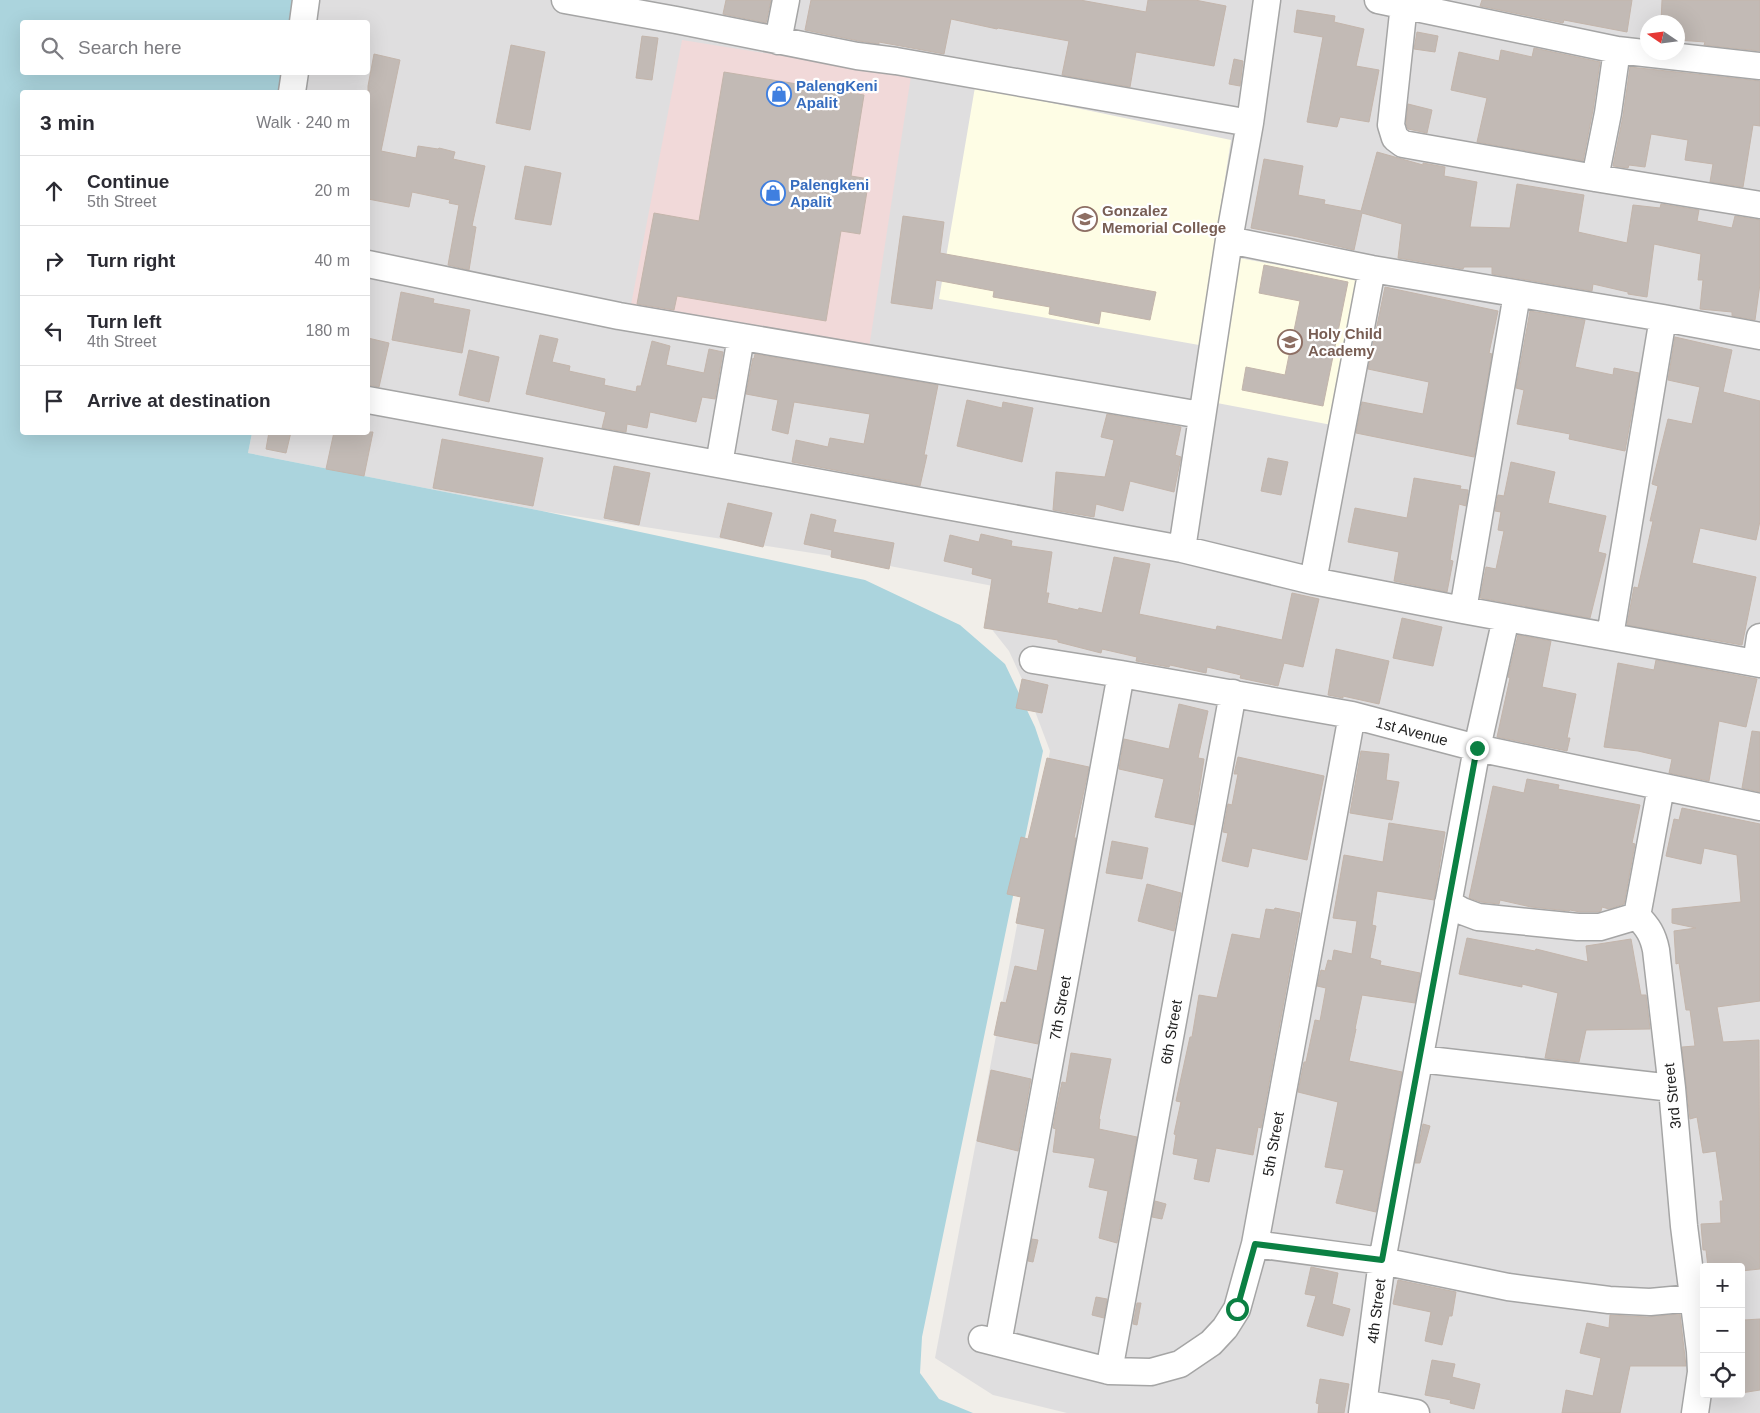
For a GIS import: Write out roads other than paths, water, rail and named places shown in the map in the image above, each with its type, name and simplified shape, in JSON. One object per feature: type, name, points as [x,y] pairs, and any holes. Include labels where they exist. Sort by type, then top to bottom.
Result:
[{"type":"street","points":[[302,20],[306,0]]},
{"type":"street","points":[[565,0],[778,41],[1250,123]]},
{"type":"street","points":[[778,41],[786,0]]},
{"type":"street","points":[[1182,548],[1224,284],[1229,240],[1250,123],[1267,0]]},
{"type":"street","points":[[1378,0],[1617,50],[1760,66]]},
{"type":"street","points":[[1404,4],[1391,125],[1395,138],[1403,144],[1595,178],[1760,204]]},
{"type":"street","points":[[1595,178],[1608,113],[1617,50]]},
{"type":"street","points":[[292,90],[295,75]]},
{"type":"street","points":[[1229,240],[1372,269],[1760,336]]},
{"type":"street","points":[[370,264],[619,316],[1202,415]]},
{"type":"street","points":[[1313,581],[1372,269]]},
{"type":"street","points":[[1463,610],[1517,294]]},
{"type":"street","points":[[1610,636],[1663,318]]},
{"type":"street","points":[[719,464],[741,337]]},
{"type":"street","points":[[370,400],[1182,548],[1313,581],[1758,663],[1760,638]]},
{"type":"street","name":"4th Street","points":[[1363,1408],[1382,1260],[1477,748],[1506,618]]},
{"type":"street","name":"1st Avenue","points":[[1033,660],[1352,715],[1477,748],[1760,807]]},
{"type":"street","name":"7th Street","points":[[990,1341],[1121,674]]},
{"type":"street","name":"6th Street","points":[[1108,1371],[1233,693]]},
{"type":"street","name":"5th Street","points":[[990,1341],[1108,1371],[1151,1372],[1180,1364],[1211,1343],[1225,1328],[1237,1309],[1255,1244],[1352,715]]},
{"type":"street","points":[[1448,903],[1478,917],[1578,927],[1600,927],[1637,916],[1660,787]]},
{"type":"street","name":"3rd Street","points":[[1637,916],[1654,937],[1656,950],[1701,1372],[1695,1413]]},
{"type":"street","points":[[1420,1058],[1672,1088]]},
{"type":"street","points":[[1255,1244],[1382,1260],[1508,1287],[1609,1300],[1650,1302],[1693,1298]]},
{"type":"street","points":[[1363,1408],[1416,1413]]},
{"type":"water","points":[[0,0],[296,0],[291,20],[20,20],[20,75],[282,75],[279,90],[20,90],[20,435],[252,435],[248,453],[542,511],[865,580],[960,625],[1005,664],[1035,727],[1043,751],[922,1337],[920,1373],[939,1399],[973,1413],[0,1413]]},
{"type":"place","name":"PalengKeni Apalit","points":[[779,94]]},
{"type":"place","name":"Palengkeni Apalit","points":[[773,193]]},
{"type":"place","name":"Gonzalez Memorial College","points":[[1085,219]]},
{"type":"place","name":"Holy Child Academy","points":[[1290,342]]}]
